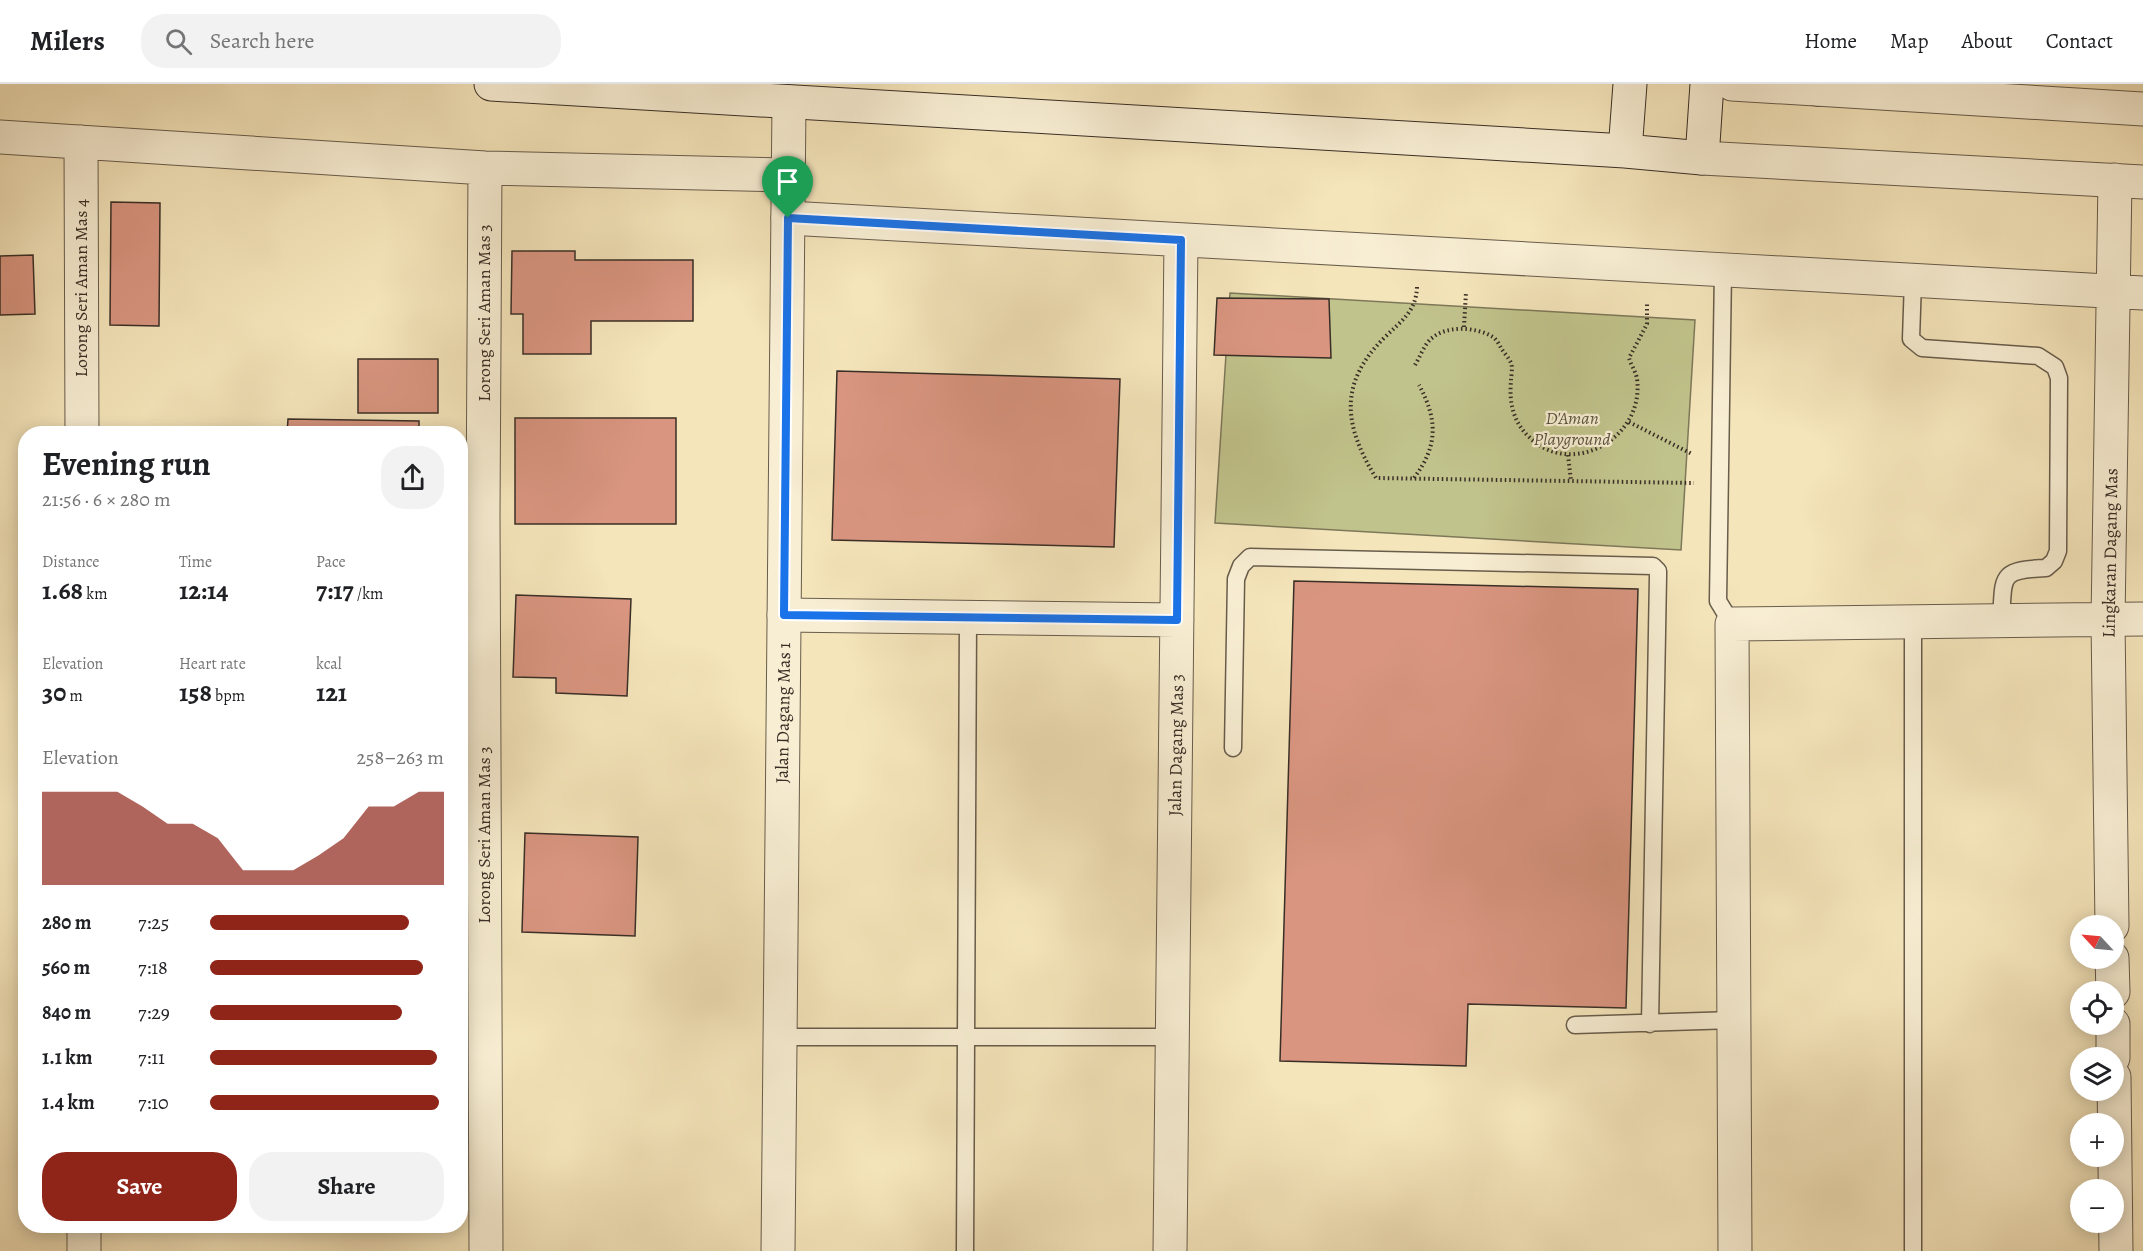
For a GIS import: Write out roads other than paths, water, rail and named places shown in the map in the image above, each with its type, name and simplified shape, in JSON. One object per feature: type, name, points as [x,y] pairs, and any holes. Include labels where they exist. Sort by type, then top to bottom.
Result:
[{"type":"street","points":[[491,84],[1625,151],[1702,158],[2129,181]]},
{"type":"street","points":[[1625,151],[1630,84]]},
{"type":"street","points":[[1702,158],[1707,84]]},
{"type":"street","points":[[1732,84],[1813,87],[2143,109]]},
{"type":"street","name":"Jalan Dagang Mas 1","points":[[778,1251],[789,102]]},
{"type":"street","points":[[0,136],[486,168],[788,175]]},
{"type":"street","name":"Lorong Seri Aman Mas 4","points":[[81,142],[82,426]]},
{"type":"street","name":"Lorong Seri Aman Mas 3","points":[[486,168],[483,515],[486,1251]]},
{"type":"street","name":"Lingkaran Dagang Mas","points":[[2112,915],[2108,620],[2128,292],[2129,181]]},
{"type":"street","points":[[788,218],[2128,292]]},
{"type":"street","name":"Jalan Dagang Mas 3","points":[[1170,1251],[1181,240]]},
{"type":"street","points":[[784,615],[1177,620]]},
{"type":"street","points":[[1735,1251],[1732,624],[2143,619]]},
{"type":"street","points":[[2114,1101],[2115,1251]]},
{"type":"street","points":[[84,1233],[84,1251]]},
{"type":"lane","points":[[1723,270],[1718,601],[1732,624]]},
{"type":"lane","points":[[1913,280],[1911,339],[1915,344],[1922,348],[2038,356],[2055,367],[2059,378],[2058,551],[2054,561],[2046,568],[2015,569],[2008,574],[2003,586],[2001,621]]},
{"type":"lane","points":[[1233,748],[1236,579],[1240,566],[1250,557],[1653,566],[1658,571],[1658,576],[1650,1024]]},
{"type":"lane","points":[[964,1251],[968,617]]},
{"type":"lane","points":[[1913,622],[1913,1251]]},
{"type":"lane","points":[[1575,1025],[1734,1020]]},
{"type":"lane","points":[[780,1037],[1172,1037]]},
{"type":"park label","name":"D'Aman Playground","points":[[1572,428]]}]
